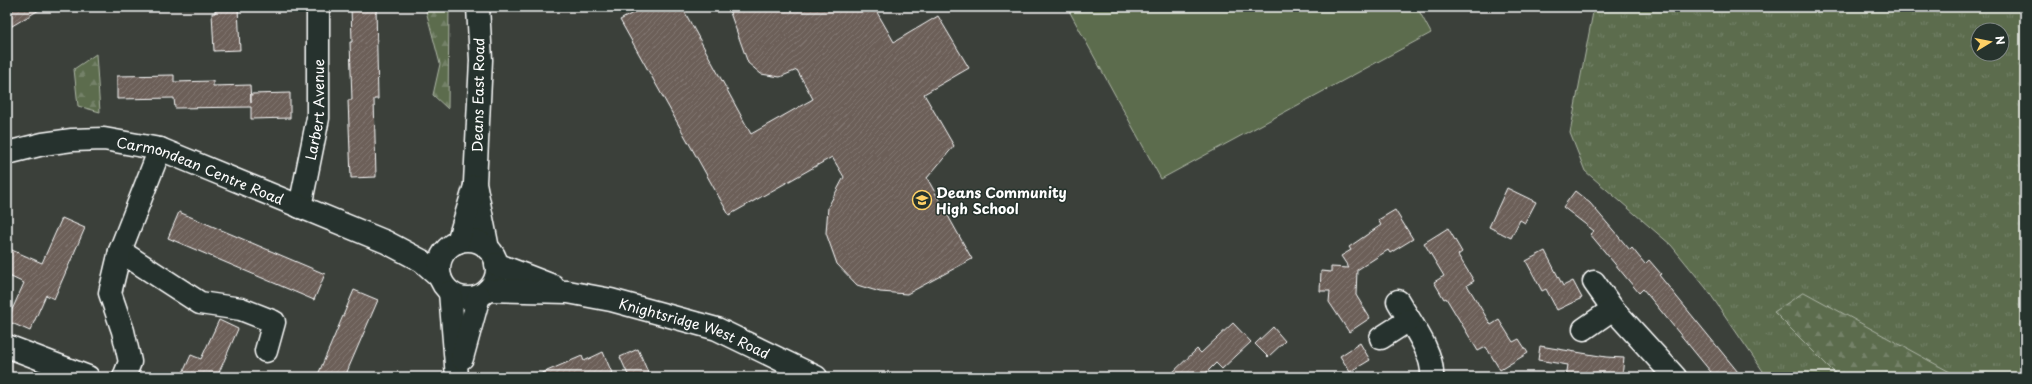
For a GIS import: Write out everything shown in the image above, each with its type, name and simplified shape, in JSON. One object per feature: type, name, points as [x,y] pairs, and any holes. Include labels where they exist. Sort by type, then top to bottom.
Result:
[{"type":"street","name":"Deans East Road","points":[[478,7],[481,60],[475,183],[492,257]]},
{"type":"street","name":"Larbert Avenue","points":[[300,208],[318,118],[318,11]]},
{"type":"street","name":"Carmondean Centre Road","points":[[7,153],[43,144],[72,140],[104,139],[160,149],[300,208],[386,242],[422,261],[445,285]]},
{"type":"street","points":[[124,377],[130,362],[123,331],[110,293],[120,251],[160,149]]},
{"type":"street","name":"Deans East Road","points":[[453,245],[475,183]]},
{"type":"street","points":[[468,240],[479,243],[492,257],[493,282],[484,293],[457,377],[445,285],[440,262],[453,245],[468,240]]},
{"type":"street","name":"Carmondean Centre Road","points":[[386,242],[419,247],[453,245]]},
{"type":"street","points":[[120,251],[200,303],[241,309],[274,322],[266,351]]},
{"type":"street","name":"Knightsridge West Road","points":[[492,257],[568,292]]},
{"type":"street","points":[[1594,282],[1613,309],[1675,377]]},
{"type":"street","points":[[445,285],[459,297],[469,298],[484,293]]},
{"type":"street","name":"Knightsridge West Road","points":[[484,293],[568,292],[611,300],[717,329],[816,377]]},
{"type":"street","points":[[1398,301],[1426,347],[1433,372],[1432,377]]},
{"type":"street","points":[[1584,329],[1613,309]]},
{"type":"street","points":[[1381,338],[1409,320]]},
{"type":"street","points":[[7,346],[88,377]]},
{"type":"green space","points":[[425,7],[449,7],[448,109],[433,95],[440,64]]},
{"type":"green space","points":[[1067,7],[1417,7],[1431,33],[1161,179]]},
{"type":"green space","points":[[1594,7],[2025,7],[2025,377],[1767,377],[1706,288],[1671,245],[1585,171],[1570,133]]},
{"type":"green space","points":[[96,54],[100,112],[78,106],[74,69]]},
{"type":"green space","points":[[1804,292],[1959,377],[1839,377],[1774,312]]},
{"type":"building","points":[[7,7],[44,7],[7,29]]},
{"type":"building","points":[[215,7],[238,7],[240,50],[214,51],[212,13],[215,13]]},
{"type":"building","points":[[351,7],[376,7],[378,99],[374,99],[376,177],[351,178],[348,100],[352,100],[350,42],[352,42]]},
{"type":"building","points":[[644,7],[682,7],[751,134],[813,99],[797,70],[780,77],[761,74],[748,63],[728,7],[874,7],[894,42],[938,16],[969,68],[924,94],[954,146],[927,178],[972,259],[907,294],[880,292],[857,285],[837,264],[826,233],[828,207],[844,177],[832,157],[729,215],[620,20]]},
{"type":"building","points":[[174,75],[174,82],[213,81],[213,86],[250,85],[251,103],[251,94],[290,93],[290,118],[251,119],[251,107],[175,108],[174,98],[117,99],[117,76]]},
{"type":"building","points":[[1507,188],[1536,202],[1525,223],[1520,220],[1511,238],[1489,227]]},
{"type":"building","points":[[1575,191],[1590,203],[1630,250],[1632,248],[1645,264],[1649,260],[1661,274],[1659,275],[1742,377],[1715,377],[1643,289],[1639,293],[1590,234],[1594,231],[1563,207]]},
{"type":"building","points":[[1395,210],[1413,239],[1390,253],[1388,250],[1357,270],[1356,295],[1370,318],[1349,332],[1329,302],[1330,291],[1320,291],[1321,271],[1331,272],[1331,267],[1349,268],[1341,256],[1351,250],[1349,247],[1381,225],[1378,220]]},
{"type":"building","points":[[179,212],[325,274],[314,300],[168,238]]},
{"type":"building","points":[[62,218],[85,228],[54,299],[46,295],[30,331],[7,321],[24,283],[7,275],[7,248],[42,263]]},
{"type":"building","points":[[1448,228],[1462,252],[1458,255],[1474,281],[1467,285],[1491,325],[1499,320],[1513,342],[1519,339],[1528,353],[1500,370],[1486,347],[1478,351],[1446,298],[1444,299],[1434,282],[1444,276],[1424,243]]},
{"type":"building","points":[[1545,251],[1563,286],[1573,281],[1582,298],[1557,310],[1546,289],[1542,291],[1526,261]]},
{"type":"building","points":[[354,290],[378,300],[345,377],[317,377]]},
{"type":"building","points":[[219,320],[238,329],[217,377],[181,377],[191,355],[201,359]]},
{"type":"building","points":[[1233,323],[1251,342],[1222,369],[1216,363],[1202,377],[1168,377],[1197,349],[1201,353]]},
{"type":"building","points":[[1273,327],[1285,341],[1268,357],[1255,344]]},
{"type":"building","points":[[1360,343],[1370,360],[1350,372],[1340,356]]},
{"type":"building","points":[[1540,346],[1606,357],[1624,358],[1622,377],[1566,377],[1568,365],[1538,360]]},
{"type":"building","points":[[638,349],[650,377],[629,377],[620,357]]},
{"type":"building","points":[[603,352],[612,373],[603,377],[533,377],[582,356],[584,361]]},
{"type":"place","name":"Deans Community High School","points":[[922,200]]}]
